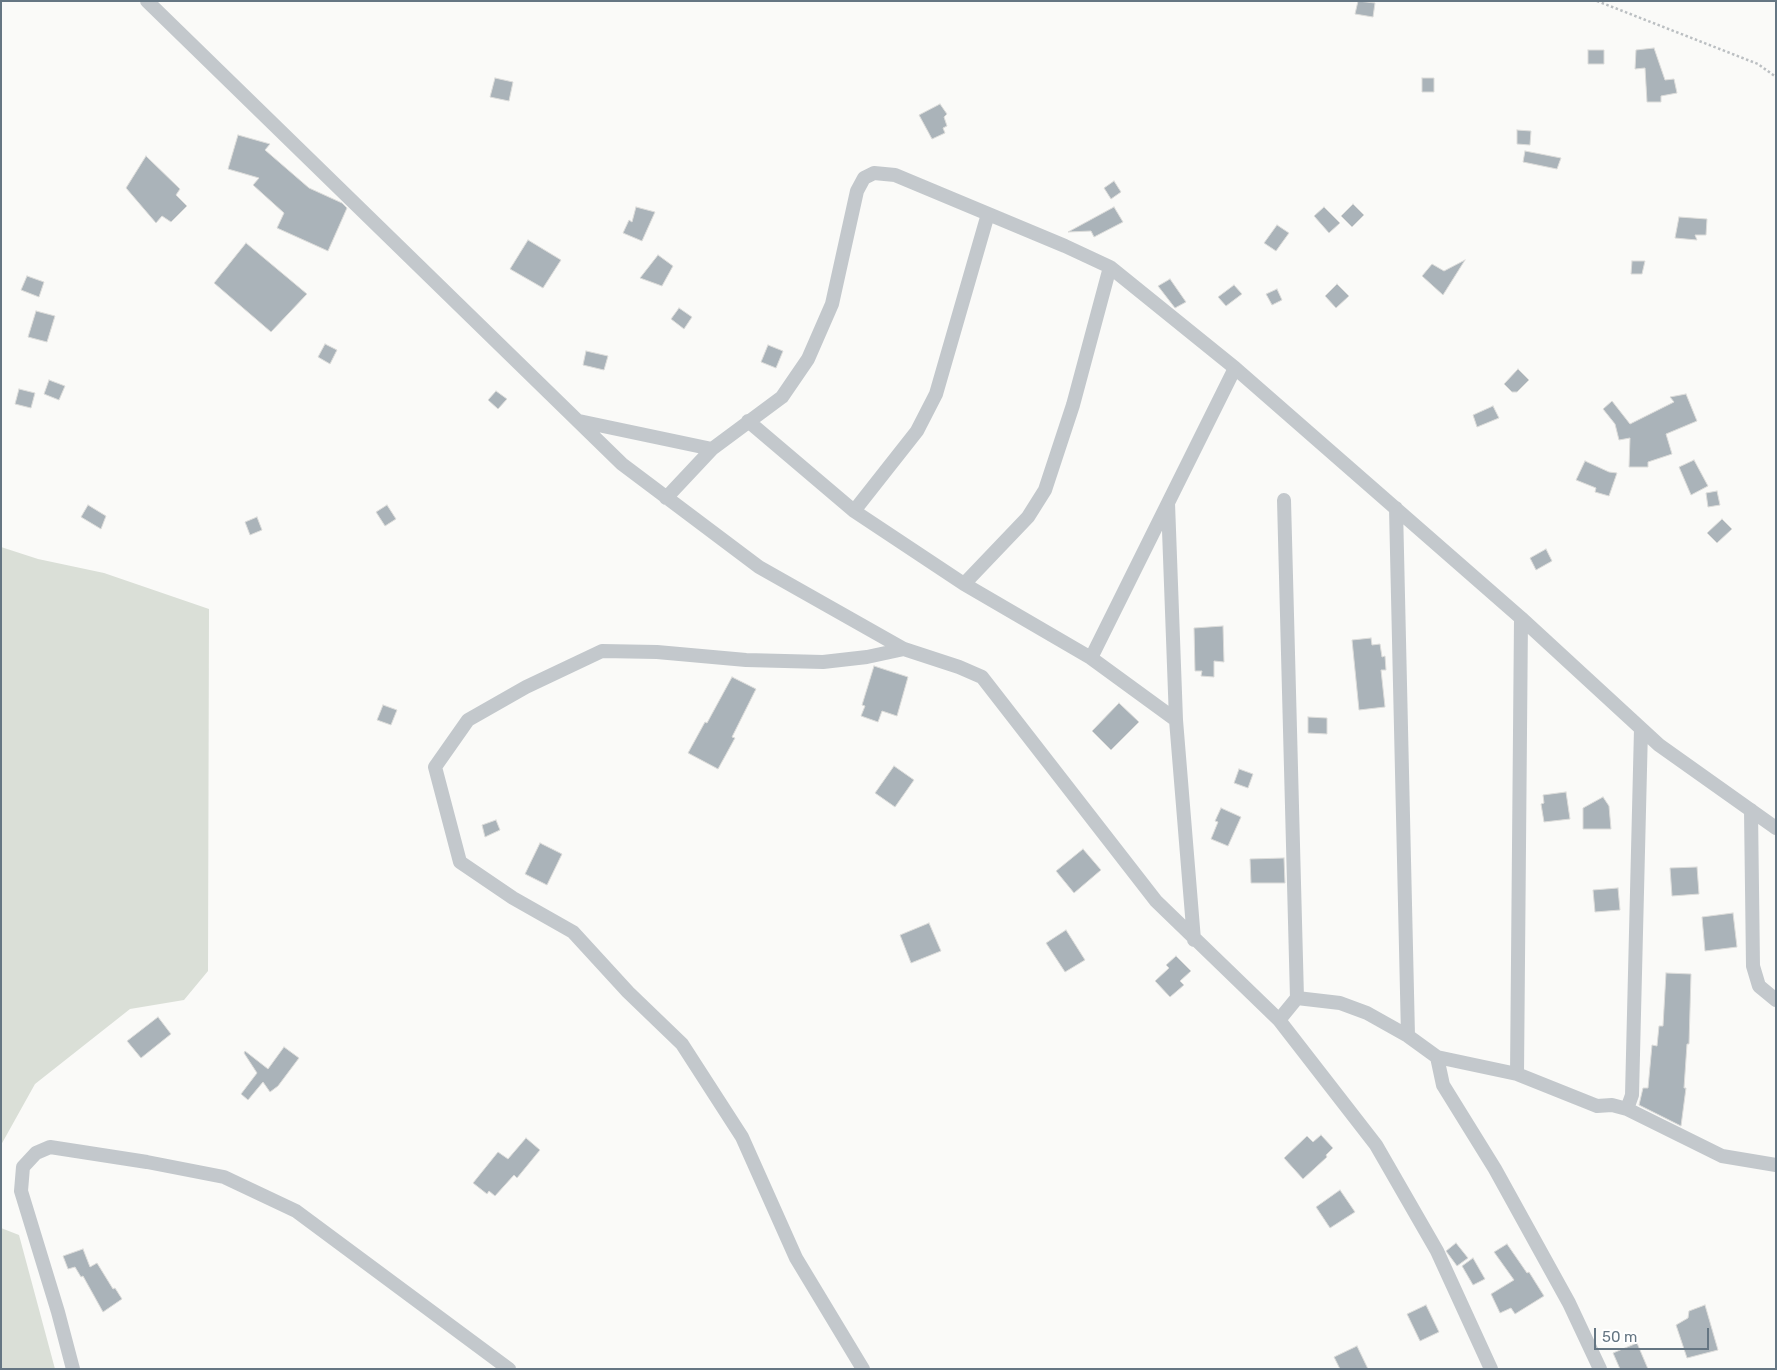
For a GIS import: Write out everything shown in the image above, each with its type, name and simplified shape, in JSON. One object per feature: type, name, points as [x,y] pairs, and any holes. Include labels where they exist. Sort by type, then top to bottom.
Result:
[{"type":"street","points":[[147,1],[622,464],[758,568],[904,649],[959,667],[982,677],[1156,901],[1278,1020],[1376,1145],[1437,1251],[1491,1369]]},
{"type":"street","points":[[666,498],[712,450],[782,397],[808,358],[832,304],[857,191],[864,178],[874,173],[894,175],[1065,246],[1110,267],[1235,368],[1521,618],[1659,744],[1776,828]]},
{"type":"street","points":[[854,511],[917,431],[936,394],[988,214]]},
{"type":"street","points":[[964,584],[1028,517],[1045,490],[1072,404],[1110,267]]},
{"type":"street","points":[[1091,658],[1235,368]]},
{"type":"street","points":[[578,421],[712,450]]},
{"type":"street","points":[[748,421],[854,511],[964,584],[1091,658],[1176,720]]},
{"type":"street","points":[[1278,1020],[1297,998],[1284,500]]},
{"type":"street","points":[[1168,503],[1176,720],[1194,940]]},
{"type":"street","points":[[1396,508],[1408,1036]]},
{"type":"street","points":[[1517,1074],[1521,618]]},
{"type":"street","points":[[863,1369],[796,1258],[742,1137],[682,1044],[628,992],[574,932],[513,898],[460,862],[435,767],[468,720],[526,687],[602,651],[657,652],[746,660],[823,662],[867,657],[904,649]]},
{"type":"street","points":[[1627,1109],[1632,1095],[1642,729]]},
{"type":"street","points":[[1751,810],[1753,966],[1759,986],[1776,1000]]},
{"type":"street","points":[[1297,998],[1340,1003],[1367,1013],[1408,1036],[1437,1057],[1517,1074],[1597,1106],[1612,1104],[1627,1109],[1722,1156],[1776,1165]]},
{"type":"street","points":[[1437,1057],[1443,1085],[1495,1169],[1569,1303],[1600,1369]]},
{"type":"street","points":[[73,1369],[21,1191],[23,1167],[36,1153],[50,1147],[147,1162],[224,1177],[296,1211],[510,1369]]},
{"type":"path","points":[[1597,1],[1758,64],[1776,77]]},
{"type":"shaded area","points":[[1,547],[38,559],[104,573],[209,609],[208,971],[184,1000],[130,1009],[35,1084],[1,1145]]},
{"type":"shaded area","points":[[1,1228],[19,1235],[55,1369],[1,1369]]},
{"type":"building","points":[[1358,1],[1375,3],[1373,17],[1355,14]]},
{"type":"building","points":[[1654,48],[1665,80],[1674,79],[1677,93],[1661,96],[1661,102],[1647,102],[1645,68],[1635,69],[1636,50]]},
{"type":"building","points":[[1588,50],[1604,50],[1604,64],[1588,64]]},
{"type":"building","points":[[495,78],[513,82],[509,101],[490,97]]},
{"type":"building","points":[[1422,78],[1434,78],[1434,92],[1422,92]]},
{"type":"building","points":[[940,104],[947,114],[944,117],[947,126],[943,128],[945,133],[932,139],[919,115]]},
{"type":"building","points":[[1517,130],[1531,131],[1530,145],[1517,144]]},
{"type":"building","points":[[238,135],[270,144],[265,150],[309,188],[342,203],[347,208],[328,251],[277,228],[284,213],[253,185],[259,178],[228,169]]},
{"type":"building","points":[[1525,151],[1561,158],[1557,169],[1523,162]]},
{"type":"building","points":[[146,156],[180,189],[176,195],[187,206],[171,222],[162,216],[156,223],[126,188]]},
{"type":"building","points":[[1114,181],[1121,192],[1111,199],[1104,188]]},
{"type":"building","points":[[1353,204],[1364,215],[1352,227],[1341,216]]},
{"type":"building","points":[[636,207],[655,212],[642,241],[623,233],[629,220],[632,222]]},
{"type":"building","points":[[1114,207],[1123,222],[1094,237],[1091,231],[1068,232]]},
{"type":"building","points":[[1324,207],[1340,223],[1329,233],[1314,216]]},
{"type":"building","points":[[1679,217],[1707,219],[1706,235],[1695,235],[1697,240],[1675,238]]},
{"type":"building","points":[[1277,225],[1289,233],[1276,251],[1264,243]]},
{"type":"building","points":[[528,240],[561,260],[543,288],[510,269]]},
{"type":"building","points":[[246,243],[307,294],[271,332],[214,283]]},
{"type":"building","points":[[658,255],[673,266],[662,286],[640,278]]},
{"type":"building","points":[[1465,260],[1443,295],[1422,276],[1432,264],[1444,271]]},
{"type":"building","points":[[1632,261],[1645,261],[1642,274],[1631,274]]},
{"type":"building","points":[[27,276],[44,282],[39,297],[21,290]]},
{"type":"building","points":[[1170,279],[1186,302],[1175,308],[1158,286]]},
{"type":"building","points":[[1337,284],[1349,296],[1336,308],[1325,296]]},
{"type":"building","points":[[1234,285],[1242,294],[1226,306],[1218,297]]},
{"type":"building","points":[[1277,289],[1282,300],[1272,305],[1266,294]]},
{"type":"building","points":[[679,308],[692,317],[684,329],[671,319]]},
{"type":"building","points":[[36,311],[55,316],[47,342],[28,337]]},
{"type":"building","points":[[325,344],[337,350],[330,364],[318,357]]},
{"type":"building","points":[[768,345],[783,351],[776,368],[761,362]]},
{"type":"building","points":[[586,351],[608,356],[604,370],[583,365]]},
{"type":"building","points":[[1518,369],[1529,380],[1517,392],[1512,392],[1504,384]]},
{"type":"building","points":[[49,380],[65,386],[59,400],[44,394]]},
{"type":"building","points":[[19,389],[35,393],[31,408],[15,404]]},
{"type":"building","points":[[496,391],[507,399],[498,409],[488,400]]},
{"type":"building","points":[[1686,394],[1697,421],[1666,434],[1672,454],[1648,462],[1648,467],[1629,467],[1630,438],[1619,440],[1615,424],[1603,409],[1612,401],[1630,424],[1674,402],[1670,397]]},
{"type":"building","points":[[1493,406],[1499,418],[1477,427],[1473,415]]},
{"type":"building","points":[[1694,460],[1708,486],[1691,495],[1679,467]]},
{"type":"building","points":[[1585,461],[1609,472],[1617,473],[1609,496],[1595,492],[1596,488],[1576,480]]},
{"type":"building","points":[[1717,491],[1720,505],[1708,507],[1706,493]]},
{"type":"building","points":[[88,505],[106,516],[101,529],[81,517]]},
{"type":"building","points":[[387,505],[396,519],[385,526],[376,512]]},
{"type":"building","points":[[257,517],[262,530],[250,535],[245,522]]},
{"type":"building","points":[[1722,519],[1732,529],[1717,543],[1707,533]]},
{"type":"building","points":[[1546,549],[1552,561],[1536,570],[1530,558]]},
{"type":"building","points":[[1223,626],[1224,662],[1214,661],[1214,677],[1201,676],[1202,671],[1195,671],[1194,628]]},
{"type":"building","points":[[1371,638],[1372,645],[1380,644],[1382,657],[1385,656],[1386,670],[1381,670],[1385,707],[1359,710],[1352,640]]},
{"type":"building","points":[[874,666],[908,677],[897,716],[882,711],[878,722],[861,716],[865,706],[862,705]]},
{"type":"building","points":[[732,677],[756,689],[732,737],[735,738],[718,769],[688,753]]},
{"type":"building","points":[[1119,703],[1139,722],[1111,750],[1092,731]]},
{"type":"building","points":[[383,705],[397,710],[391,725],[377,720]]},
{"type":"building","points":[[1308,717],[1327,718],[1327,734],[1308,733]]},
{"type":"building","points":[[894,766],[914,780],[895,807],[875,793]]},
{"type":"building","points":[[1239,769],[1253,774],[1248,788],[1234,783]]},
{"type":"building","points":[[1566,792],[1570,819],[1544,822],[1541,804],[1544,803],[1543,795]]},
{"type":"building","points":[[1603,797],[1609,806],[1611,829],[1583,829],[1583,808]]},
{"type":"building","points":[[1221,808],[1241,817],[1228,846],[1211,839],[1218,822],[1215,821]]},
{"type":"building","points":[[496,820],[500,830],[485,837],[482,825]]},
{"type":"building","points":[[540,843],[562,854],[547,885],[525,874]]},
{"type":"building","points":[[1083,849],[1101,870],[1074,893],[1056,871]]},
{"type":"building","points":[[1284,858],[1285,883],[1251,883],[1250,859]]},
{"type":"building","points":[[1697,867],[1699,894],[1672,896],[1670,868]]},
{"type":"building","points":[[1618,888],[1620,910],[1595,912],[1593,890]]},
{"type":"building","points":[[1733,913],[1737,947],[1705,951],[1702,917]]},
{"type":"building","points":[[929,923],[941,951],[911,963],[900,935]]},
{"type":"building","points":[[1066,930],[1085,960],[1065,972],[1046,943]]},
{"type":"building","points":[[1176,956],[1191,971],[1180,981],[1184,985],[1170,997],[1155,981],[1169,968],[1166,965]]},
{"type":"building","points":[[1666,973],[1691,974],[1689,1044],[1687,1044],[1684,1088],[1686,1088],[1681,1126],[1639,1105],[1643,1088],[1648,1088],[1652,1045],[1657,1046],[1659,1026],[1663,1026]]},
{"type":"building","points":[[158,1017],[171,1034],[141,1058],[127,1041]]},
{"type":"building","points":[[284,1047],[299,1058],[278,1086],[270,1092],[263,1082],[248,1100],[241,1094],[257,1073],[244,1053],[245,1051],[268,1069]]},
{"type":"building","points":[[1321,1135],[1333,1148],[1326,1155],[1327,1157],[1303,1179],[1284,1158],[1307,1136],[1313,1142]]},
{"type":"building","points":[[526,1138],[540,1150],[517,1178],[514,1175],[495,1196],[489,1191],[487,1194],[473,1183],[498,1152],[508,1159]]},
{"type":"building","points":[[1340,1190],[1355,1212],[1330,1228],[1316,1207]]},
{"type":"building","points":[[1456,1243],[1468,1258],[1457,1266],[1446,1251]]},
{"type":"building","points":[[1507,1244],[1527,1273],[1529,1272],[1544,1296],[1515,1314],[1511,1308],[1500,1313],[1491,1294],[1514,1280],[1494,1252]]},
{"type":"building","points":[[83,1249],[90,1267],[97,1263],[113,1289],[115,1288],[122,1299],[103,1312],[83,1276],[81,1277],[75,1267],[68,1269],[63,1256]]},
{"type":"building","points":[[1473,1258],[1485,1279],[1473,1285],[1462,1266]]},
{"type":"building","points":[[1426,1305],[1439,1332],[1420,1341],[1407,1314]]},
{"type":"building","points":[[1705,1305],[1718,1350],[1687,1358],[1676,1325],[1688,1318],[1689,1311]]},
{"type":"building","points":[[1637,1343],[1648,1369],[1620,1369],[1613,1353]]},
{"type":"building","points":[[1357,1346],[1368,1369],[1340,1369],[1334,1357]]}]
